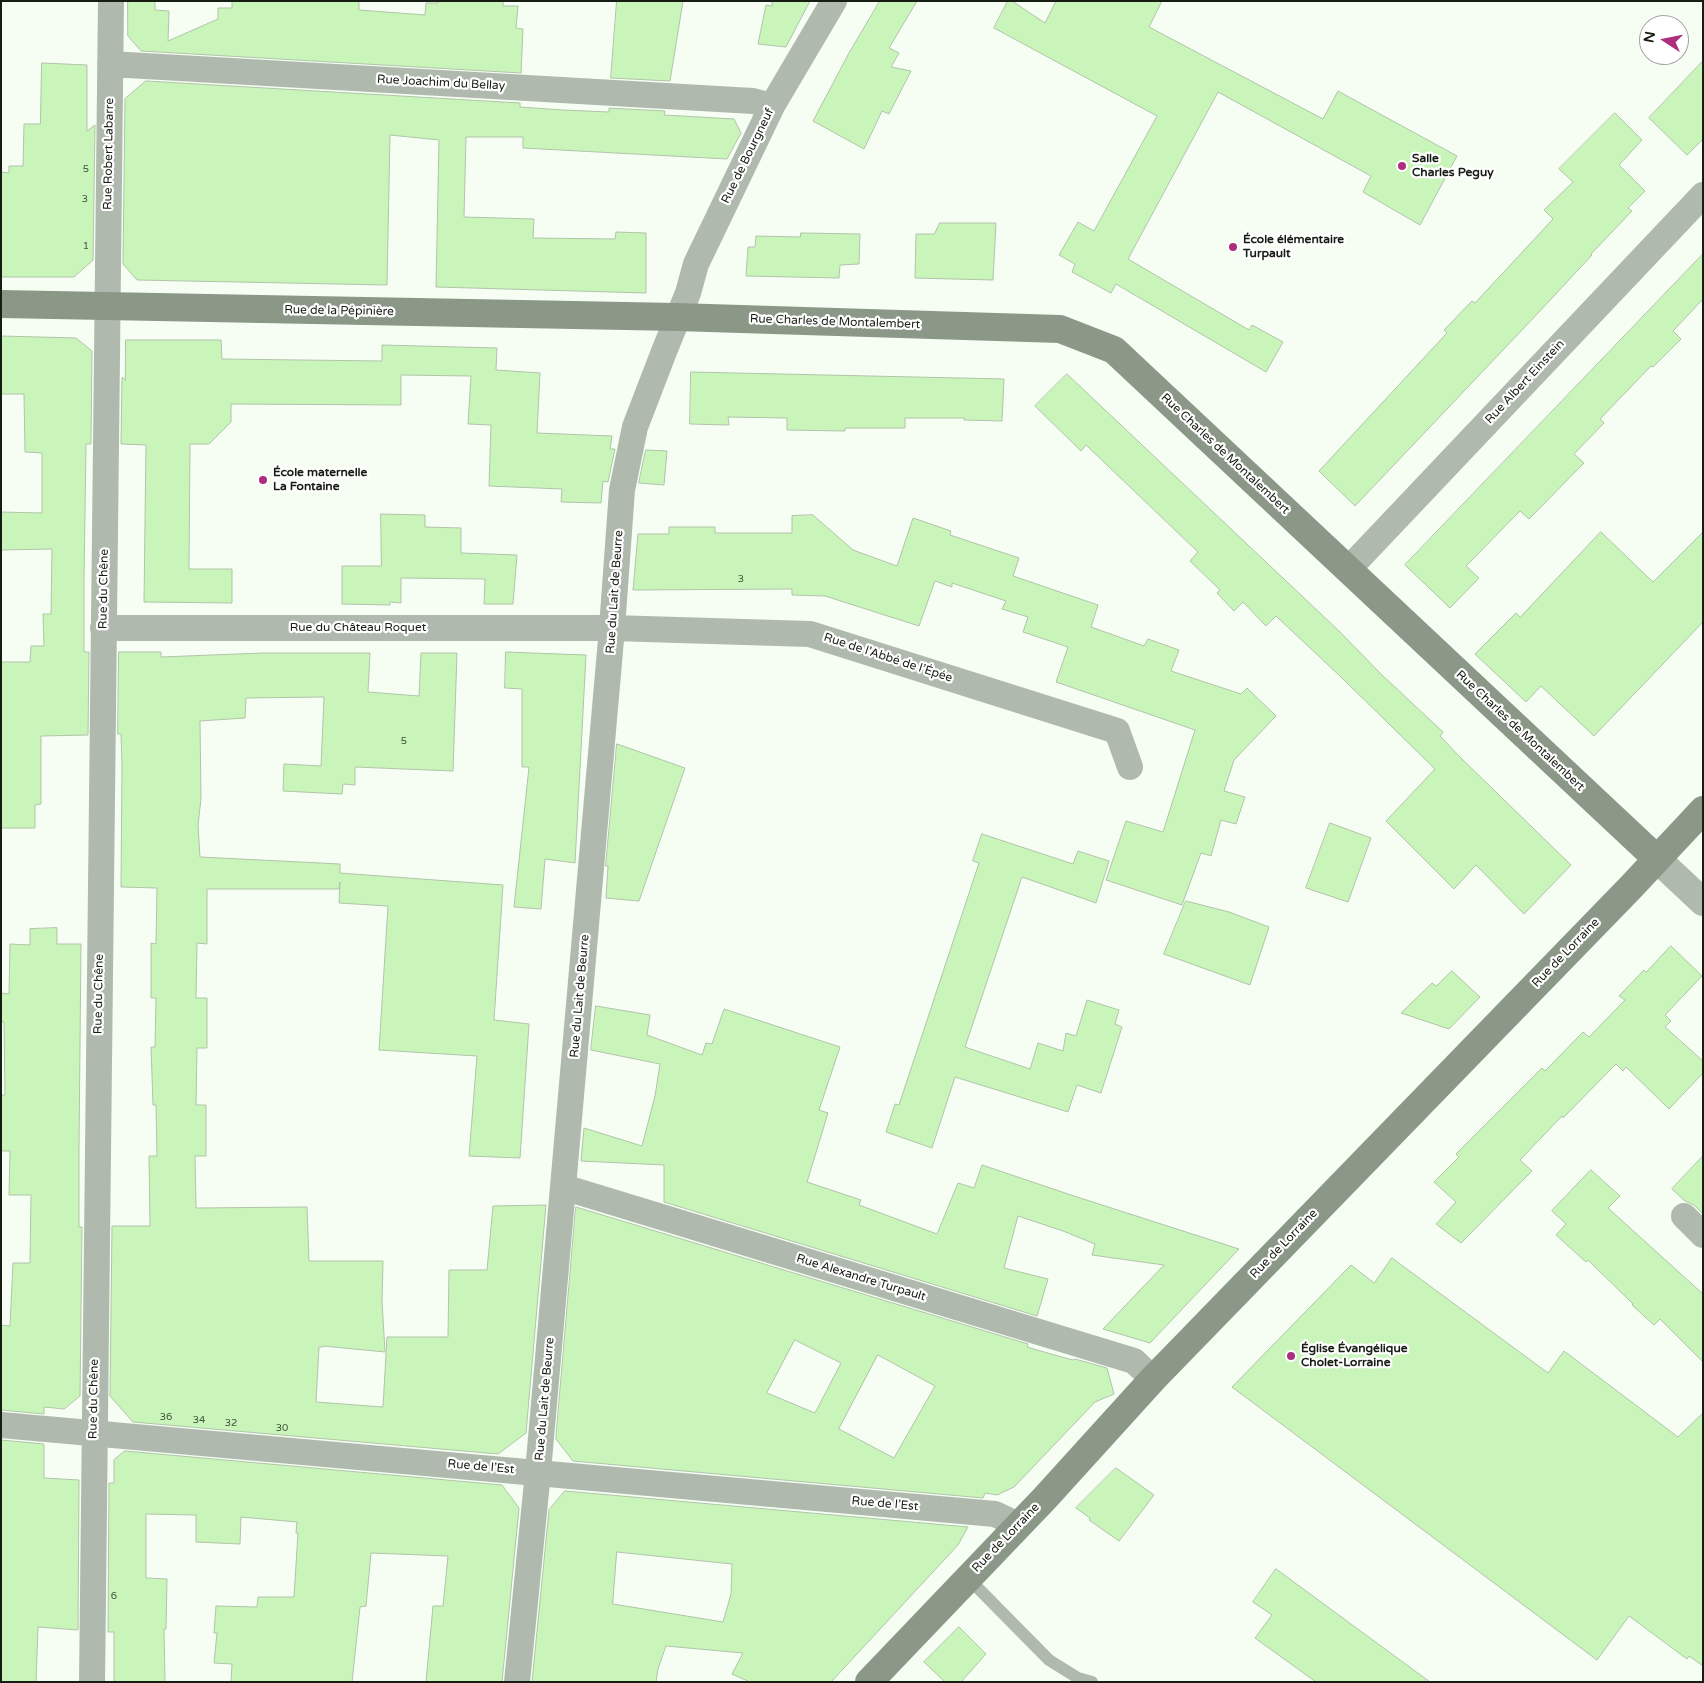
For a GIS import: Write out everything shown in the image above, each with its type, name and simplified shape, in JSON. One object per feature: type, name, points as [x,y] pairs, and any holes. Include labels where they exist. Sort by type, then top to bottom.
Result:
[{"type":"main road","name":"Rue de la Pépinière","points":[[1,304],[678,317]]},
{"type":"main road","name":"Rue Charles de Montalembert","points":[[678,317],[1060,330],[1114,350],[1657,859]]},
{"type":"main road","name":"Rue de Lorraine","points":[[869,1682],[1018,1525],[1152,1379],[1703,810]]},
{"type":"street","name":"Rue Robert Labarre","points":[[107,306],[111,1]]},
{"type":"street","name":"Rue de Bourgneuf","points":[[678,317],[688,293],[696,264],[772,106],[834,1]]},
{"type":"street","name":"Rue Joachim du Bellay","points":[[110,64],[753,101],[772,106]]},
{"type":"street","name":"Rue Albert Einstein","points":[[1349,570],[1703,195]]},
{"type":"street","name":"Rue du Chêne","points":[[92,1682],[107,306]]},
{"type":"street","name":"Rue du Lait de Beurre","points":[[517,1682],[538,1472],[612,628],[622,490],[634,427],[678,317]]},
{"type":"street","name":"Rue du Château Roquet","points":[[103,628],[612,628]]},
{"type":"street","name":"Rue de l’Abbé de l’Épée","points":[[612,628],[810,634],[1117,731],[1130,767]]},
{"type":"street","points":[[1657,859],[1703,902]]},
{"type":"street","name":"Rue Alexandre Turpault","points":[[563,1187],[1134,1361],[1152,1379]]},
{"type":"street","points":[[1684,1216],[1703,1235]]},
{"type":"street","name":"Rue de l’Est","points":[[1,1425],[995,1514],[1018,1525]]},
{"type":"lane","points":[[968,1578],[1049,1660],[1078,1678],[1092,1682]]},
{"type":"building","points":[[128,1],[155,1],[155,10],[169,11],[168,41],[218,19],[218,8],[232,8],[232,1],[359,1],[359,10],[425,15],[426,3],[438,3],[438,1],[503,1],[503,6],[518,6],[516,28],[523,29],[521,73],[141,51],[128,36]]},
{"type":"building","points":[[617,1],[683,1],[670,81],[611,78]]},
{"type":"building","points":[[772,1],[810,1],[786,47],[758,44],[766,5],[772,6]]},
{"type":"building","points":[[880,1],[917,1],[889,48],[899,53],[891,67],[911,71],[889,114],[882,111],[864,149],[813,121],[849,53]]},
{"type":"building","points":[[1008,1],[1012,1],[1045,23],[1056,1],[1162,1],[1149,27],[1323,119],[1338,91],[1457,156],[1420,225],[1363,192],[1371,176],[1218,92],[1128,259],[1249,330],[1252,325],[1283,342],[1266,372],[1116,284],[1111,293],[1072,272],[1075,264],[1059,255],[1078,222],[1094,231],[1157,116],[994,28]]},
{"type":"building","points":[[1703,61],[1703,139],[1687,155],[1649,118]]},
{"type":"building","points":[[42,63],[87,65],[87,131],[95,125],[93,260],[74,277],[1,277],[1,172],[9,173],[9,166],[23,166],[24,124],[40,124]]},
{"type":"building","points":[[146,81],[520,103],[520,107],[563,110],[609,112],[609,108],[665,111],[664,115],[734,119],[741,133],[727,159],[523,148],[523,137],[466,137],[464,217],[534,219],[533,238],[615,239],[616,232],[646,233],[646,293],[436,287],[439,140],[390,135],[387,285],[137,280],[123,264],[125,99]]},
{"type":"building","points":[[1615,113],[1642,140],[1619,165],[1645,191],[1628,208],[1632,211],[1355,506],[1319,471],[1447,333],[1444,330],[1472,301],[1475,303],[1553,219],[1544,210],[1573,182],[1559,169]]},
{"type":"building","points":[[940,223],[996,223],[993,280],[915,278],[916,234],[934,234]]},
{"type":"building","points":[[801,233],[860,234],[859,264],[840,265],[839,278],[746,276],[748,247],[755,247],[756,236],[800,237]]},
{"type":"building","points":[[1703,254],[1703,299],[1673,331],[1681,339],[1653,367],[1651,366],[1600,419],[1604,423],[1574,454],[1584,463],[1529,519],[1520,511],[1466,566],[1479,578],[1450,608],[1405,565]]},
{"type":"building","points":[[1,336],[76,338],[92,351],[91,444],[86,444],[84,578],[84,652],[89,652],[88,735],[41,736],[41,804],[35,805],[35,828],[1,828],[1,662],[30,662],[31,646],[44,646],[43,614],[51,614],[52,549],[1,550],[1,512],[42,513],[42,453],[25,452],[24,394],[1,394]]},
{"type":"building","points":[[126,340],[221,340],[222,359],[382,361],[382,345],[497,348],[496,370],[540,373],[537,433],[612,436],[610,449],[615,449],[608,482],[603,481],[601,503],[561,502],[562,489],[489,486],[491,425],[468,424],[471,376],[401,375],[401,405],[231,404],[231,422],[209,444],[190,444],[189,569],[232,569],[232,603],[144,602],[146,445],[121,444],[122,377],[125,380]]},
{"type":"building","points":[[691,372],[1004,379],[1002,421],[964,420],[964,418],[905,418],[905,428],[845,428],[845,431],[787,430],[787,418],[728,417],[729,425],[690,424]]},
{"type":"building","points":[[1067,374],[1443,732],[1440,736],[1461,758],[1571,865],[1524,914],[1476,865],[1454,889],[1386,821],[1435,769],[1276,616],[1266,626],[1243,602],[1234,611],[1217,593],[1220,590],[1190,561],[1198,552],[1086,445],[1081,451],[1035,406]]},
{"type":"building","points":[[646,450],[667,451],[664,485],[639,483]]},
{"type":"building","points":[[381,514],[425,515],[425,527],[461,528],[461,553],[517,555],[513,604],[484,604],[485,579],[401,578],[401,603],[390,602],[390,605],[342,604],[342,566],[381,566]]},
{"type":"building","points":[[813,515],[853,550],[897,566],[913,518],[951,531],[950,535],[1019,558],[1013,576],[1098,605],[1091,627],[1144,646],[1148,639],[1179,650],[1171,671],[1241,694],[1247,688],[1276,716],[1234,760],[1224,791],[1245,797],[1236,824],[1221,820],[1211,856],[1201,853],[1182,905],[1106,880],[1126,821],[1163,832],[1195,730],[1056,682],[1068,647],[1023,632],[1028,617],[1002,609],[1006,601],[952,583],[952,587],[935,581],[919,626],[825,596],[792,595],[792,589],[633,590],[638,534],[669,534],[669,527],[715,527],[715,533],[792,533],[792,516]]},
{"type":"building","points":[[1601,532],[1653,582],[1703,532],[1703,622],[1594,736],[1541,686],[1526,702],[1475,654],[1516,613],[1520,617]]},
{"type":"building","points":[[119,652],[161,652],[161,657],[263,653],[370,653],[368,692],[419,696],[421,653],[457,653],[453,771],[355,767],[355,785],[343,784],[342,794],[283,791],[284,764],[321,766],[324,697],[246,698],[245,718],[200,721],[201,799],[198,825],[200,857],[340,864],[340,873],[503,885],[494,1020],[529,1024],[520,1158],[469,1156],[477,1056],[379,1050],[388,906],[339,903],[340,882],[339,889],[207,889],[207,944],[197,943],[196,998],[207,998],[207,1048],[197,1048],[196,1105],[206,1105],[206,1156],[195,1156],[196,1208],[307,1207],[309,1261],[383,1261],[382,1301],[385,1352],[319,1347],[316,1402],[383,1407],[387,1337],[448,1337],[449,1270],[487,1270],[493,1206],[546,1205],[526,1433],[498,1454],[133,1422],[110,1396],[112,1226],[150,1226],[149,1156],[157,1156],[156,1105],[153,1105],[151,1047],[155,1047],[156,998],[151,998],[151,943],[156,944],[157,888],[121,887],[122,765],[121,734],[118,734]]},
{"type":"building","points":[[506,652],[586,655],[575,863],[545,859],[541,909],[514,907],[529,767],[522,767],[522,689],[505,688]]},
{"type":"building","points":[[617,744],[685,768],[639,901],[606,898],[608,866],[606,866]]},
{"type":"building","points":[[1330,823],[1371,838],[1348,902],[1306,888]]},
{"type":"building","points":[[982,834],[1073,864],[1078,851],[1109,861],[1096,903],[1022,877],[965,1047],[1030,1069],[1038,1043],[1063,1051],[1066,1033],[1076,1036],[1087,1000],[1119,1010],[1115,1024],[1122,1027],[1101,1093],[1077,1085],[1068,1112],[955,1077],[932,1148],[886,1132],[895,1104],[899,1105],[979,863],[973,861]]},
{"type":"building","points":[[1186,901],[1229,912],[1269,927],[1250,985],[1164,954]]},
{"type":"building","points":[[57,928],[57,944],[81,944],[79,1227],[82,1227],[80,1396],[64,1409],[44,1407],[44,1414],[1,1410],[1,1325],[10,1326],[13,1263],[30,1263],[31,1195],[9,1195],[10,1151],[1,1151],[1,1095],[5,1095],[4,1022],[1,1022],[1,993],[9,994],[10,944],[30,945],[30,929]]},
{"type":"building","points":[[1671,946],[1702,976],[1665,1015],[1671,1021],[1665,1027],[1703,1061],[1703,1073],[1669,1109],[1626,1067],[1623,1071],[1616,1064],[1520,1160],[1532,1171],[1461,1243],[1436,1224],[1456,1202],[1434,1182],[1459,1157],[1456,1154],[1542,1068],[1545,1071],[1583,1032],[1589,1037],[1625,1000],[1619,996]]},
{"type":"building","points":[[1452,971],[1480,997],[1449,1029],[1401,1013],[1432,983],[1436,986]]},
{"type":"building","points":[[596,1006],[650,1015],[647,1035],[702,1055],[706,1043],[712,1044],[724,1009],[840,1047],[819,1110],[828,1113],[807,1182],[861,1200],[859,1205],[937,1234],[958,1183],[974,1188],[982,1165],[1239,1249],[1150,1343],[1103,1329],[1164,1265],[1092,1255],[1095,1244],[1018,1216],[1004,1268],[1048,1279],[1037,1316],[664,1202],[664,1165],[581,1161],[584,1128],[642,1146],[655,1096],[660,1064],[591,1050]]},
{"type":"building","points":[[1703,1156],[1703,1214],[1672,1189]]},
{"type":"building","points":[[1591,1170],[1620,1196],[1608,1208],[1703,1294],[1703,1362],[1660,1319],[1654,1325],[1588,1260],[1586,1262],[1556,1235],[1566,1224],[1552,1211]]},
{"type":"building","points":[[576,1207],[1028,1344],[1027,1347],[1107,1368],[1114,1394],[1095,1402],[1014,1487],[997,1495],[985,1493],[983,1498],[573,1461],[556,1439]],"holes":[[[795,1340],[841,1363],[815,1413],[767,1393]],[[878,1355],[935,1386],[894,1458],[839,1429]]]},
{"type":"building","points":[[1392,1258],[1548,1373],[1564,1351],[1678,1437],[1703,1413],[1703,1666],[1689,1656],[1687,1659],[1629,1616],[1597,1660],[1232,1387],[1351,1265],[1374,1283]]},
{"type":"building","points":[[1,1440],[44,1444],[44,1478],[79,1480],[78,1630],[38,1627],[36,1682],[1,1682]]},
{"type":"building","points":[[125,1451],[502,1485],[519,1508],[502,1682],[426,1682],[433,1606],[443,1606],[448,1556],[371,1553],[366,1606],[360,1607],[352,1682],[231,1682],[232,1664],[214,1663],[217,1633],[214,1633],[216,1606],[257,1607],[258,1597],[294,1597],[297,1522],[241,1517],[240,1544],[196,1542],[196,1515],[146,1514],[146,1578],[167,1579],[166,1629],[164,1629],[165,1682],[114,1682],[114,1632],[108,1632],[109,1483],[114,1483],[114,1460]]},
{"type":"building","points":[[1116,1468],[1154,1495],[1119,1541],[1089,1520],[1090,1518],[1076,1508]]},
{"type":"building","points":[[565,1491],[968,1527],[958,1545],[831,1682],[750,1682],[732,1674],[743,1653],[666,1646],[658,1669],[656,1682],[532,1682],[549,1510]],"holes":[[[617,1552],[732,1564],[731,1594],[723,1622],[613,1604]]]},
{"type":"building","points":[[1276,1569],[1430,1682],[1316,1682],[1255,1638],[1272,1615],[1253,1602]]},
{"type":"building","points":[[959,1627],[986,1654],[961,1682],[945,1682],[924,1662]]},
{"type":"place","name":"Salle Charles Peguy","points":[[1402,166]]},
{"type":"place","name":"École élémentaire Turpault","points":[[1233,247]]},
{"type":"place","name":"École maternelle La Fontaine","points":[[263,480]]},
{"type":"place","name":"Église Évangélique Cholet-Lorraine","points":[[1291,1356]]}]
